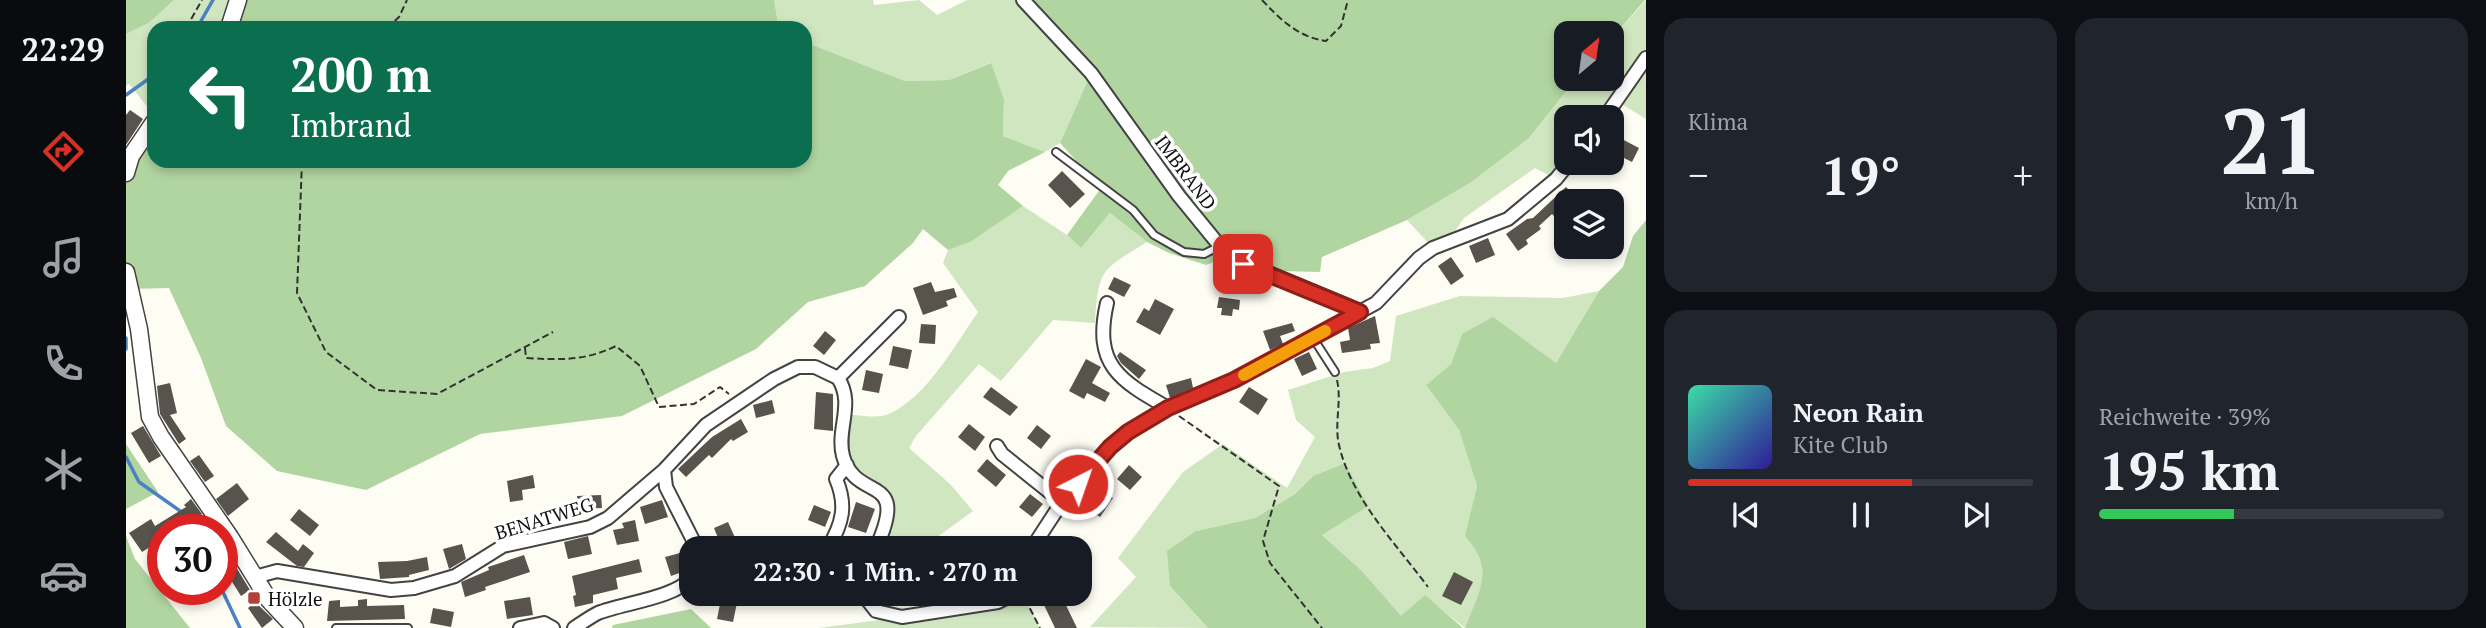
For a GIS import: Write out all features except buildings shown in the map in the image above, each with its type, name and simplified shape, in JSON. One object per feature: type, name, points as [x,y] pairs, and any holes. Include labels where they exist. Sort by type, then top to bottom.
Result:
[{"type":"street","points":[[231,21],[237,0]]},
{"type":"street","name":"IMBRAND","points":[[1023,0],[1091,73],[1218,247],[1243,264],[1360,312]]},
{"type":"street","points":[[1613,105],[1646,58]]},
{"type":"street","points":[[126,173],[131,156],[147,132]]},
{"type":"street","points":[[1040,536],[1062,502],[1110,447],[1128,432],[1168,408],[1234,380],[1376,303],[1433,247],[1508,219],[1559,175]]},
{"type":"street","points":[[126,272],[139,329],[150,416],[161,437],[269,600],[295,628]]},
{"type":"street","points":[[1107,303],[1101,329],[1103,349],[1109,362],[1136,389],[1168,408]]},
{"type":"street","points":[[882,536],[888,522],[889,508],[884,498],[847,466],[841,445],[847,399],[838,377],[899,317]]},
{"type":"street","name":"BENATWEG","points":[[255,577],[277,571],[391,590],[414,588],[455,576],[503,546],[590,527],[608,518],[664,470],[706,425],[738,402],[798,367],[815,367],[838,377]]},
{"type":"street","points":[[997,446],[1002,454],[1062,502]]},
{"type":"street","points":[[835,536],[845,509],[836,478],[847,466]]},
{"type":"street","points":[[664,470],[666,488],[691,536]]},
{"type":"street","points":[[574,628],[597,614],[679,587]]},
{"type":"street","points":[[872,606],[876,611],[902,617],[972,606]]},
{"type":"street","points":[[520,628],[544,623],[552,628]]},
{"type":"lane","points":[[1056,152],[1133,210],[1154,235],[1184,252],[1205,254],[1218,247]]},
{"type":"lane","points":[[1313,338],[1335,372]]},
{"type":"lane","points":[[336,628],[408,628]]},
{"type":"path","points":[[190,21],[202,0]]},
{"type":"path","points":[[395,21],[407,0]]},
{"type":"path","points":[[1262,0],[1278,17],[1307,38],[1326,41],[1340,26],[1348,0]]},
{"type":"path","points":[[302,168],[297,293],[326,352],[377,390],[437,394],[553,332]]},
{"type":"path","points":[[524,347],[526,358],[551,360],[592,358],[616,346],[640,366],[659,407],[694,404],[720,387],[738,402]]},
{"type":"path","points":[[1335,372],[1339,382],[1338,443],[1345,463],[1367,506],[1428,587]]},
{"type":"path","points":[[1168,408],[1279,486],[1263,541],[1270,563],[1322,628]]},
{"type":"path","points":[[1029,606],[1040,628]]},
{"type":"green space","points":[[126,0],[174,0],[151,21],[147,21],[147,24],[126,34]]},
{"type":"green space","points":[[174,0],[238,0],[231,21],[151,21]]},
{"type":"green space","points":[[238,0],[774,0],[778,21],[231,21]]},
{"type":"green space","points":[[774,0],[873,0],[874,5],[919,0],[937,15],[967,0],[1023,0],[1091,73],[1060,143],[1045,152],[1003,136],[1004,99],[990,63],[949,80],[905,81],[812,45],[812,21],[778,21]]},
{"type":"green space","points":[[1023,0],[1645,0],[1624,24],[1624,21],[1554,21],[1554,91],[1566,91],[1528,139],[1470,183],[1407,220],[1322,257],[1320,272],[1278,271],[1228,256],[1206,265],[1169,253],[1147,242],[1110,213],[1081,248],[1067,235],[1101,188],[1060,143],[1091,73]]},
{"type":"green space","points":[[1646,0],[1646,119],[1617,101],[1614,105],[1555,105],[1566,91],[1624,91],[1624,25]]},
{"type":"green space","points":[[147,24],[147,106],[129,84],[126,86],[126,34]]},
{"type":"green space","points":[[812,45],[905,81],[949,80],[991,63],[1004,99],[1003,136],[1045,152],[1008,171],[998,185],[1023,206],[970,242],[948,250],[923,229],[913,243],[865,286],[808,302],[756,349],[622,416],[480,434],[366,490],[277,471],[226,426],[201,358],[169,288],[130,289],[126,272],[126,173],[147,135],[147,168],[812,168]]},
{"type":"green space","points":[[1554,106],[1554,175],[1558,175],[1556,179],[1535,168],[1464,218],[1449,240],[1433,248],[1407,220],[1470,183],[1528,139]]},
{"type":"green space","points":[[1023,206],[1067,235],[1081,248],[1110,213],[1147,242],[1105,272],[1098,291],[1095,323],[1053,320],[1001,381],[979,364],[916,436],[909,448],[950,484],[973,511],[939,536],[880,536],[889,508],[847,465],[845,414],[884,415],[903,406],[928,383],[950,354],[978,312],[943,263],[948,250],[969,242]]},
{"type":"green space","points":[[1646,220],[1646,628],[1465,628],[1482,580],[1480,559],[1465,536],[1477,486],[1459,430],[1426,385],[1451,364],[1462,334],[1493,317],[1556,363],[1599,291],[1623,267],[1633,236]]},
{"type":"green space","points":[[1599,291],[1556,363],[1462,334],[1451,364],[1426,385],[1459,430],[1477,486],[1466,536],[1475,548],[1483,570],[1479,591],[1465,628],[1425,596],[1401,617],[1362,571],[1321,534],[1355,485],[1345,463],[1313,476],[1295,494],[1255,518],[1196,531],[1170,586],[1208,628],[1090,627],[1136,577],[1118,558],[1183,472],[1223,444],[1287,488],[1315,437],[1296,420],[1288,390],[1390,361],[1396,316],[1460,296],[1563,298]]},
{"type":"green space","points":[[126,444],[158,492],[126,509]]},
{"type":"green space","points":[[1345,463],[1368,506],[1322,535],[1362,571],[1401,616],[1425,595],[1463,628],[1208,628],[1170,586],[1167,551],[1196,531],[1255,518],[1295,494],[1313,476]]},
{"type":"green space","points":[[126,536],[135,559],[147,574],[147,605],[172,605],[190,628],[126,628]]},
{"type":"green space","points":[[956,606],[1029,606],[1040,628],[819,628],[902,617]]},
{"type":"green space","points":[[691,609],[711,628],[612,628],[613,625]]},
{"type":"waterway","points":[[201,21],[213,0]]},
{"type":"waterway","points":[[126,95],[147,80]]},
{"type":"waterway","points":[[126,338],[126,349]]},
{"type":"waterway","points":[[126,457],[139,482],[183,513]]},
{"type":"waterway","points":[[229,605],[240,628]]},
{"type":"slow traffic","points":[[1244,375],[1325,331]]},
{"type":"place","name":"Hölzle","points":[[254,598]]},
{"type":"route","points":[[1078,484],[1110,447],[1128,432],[1168,408],[1234,380],[1360,312],[1243,264]]}]
